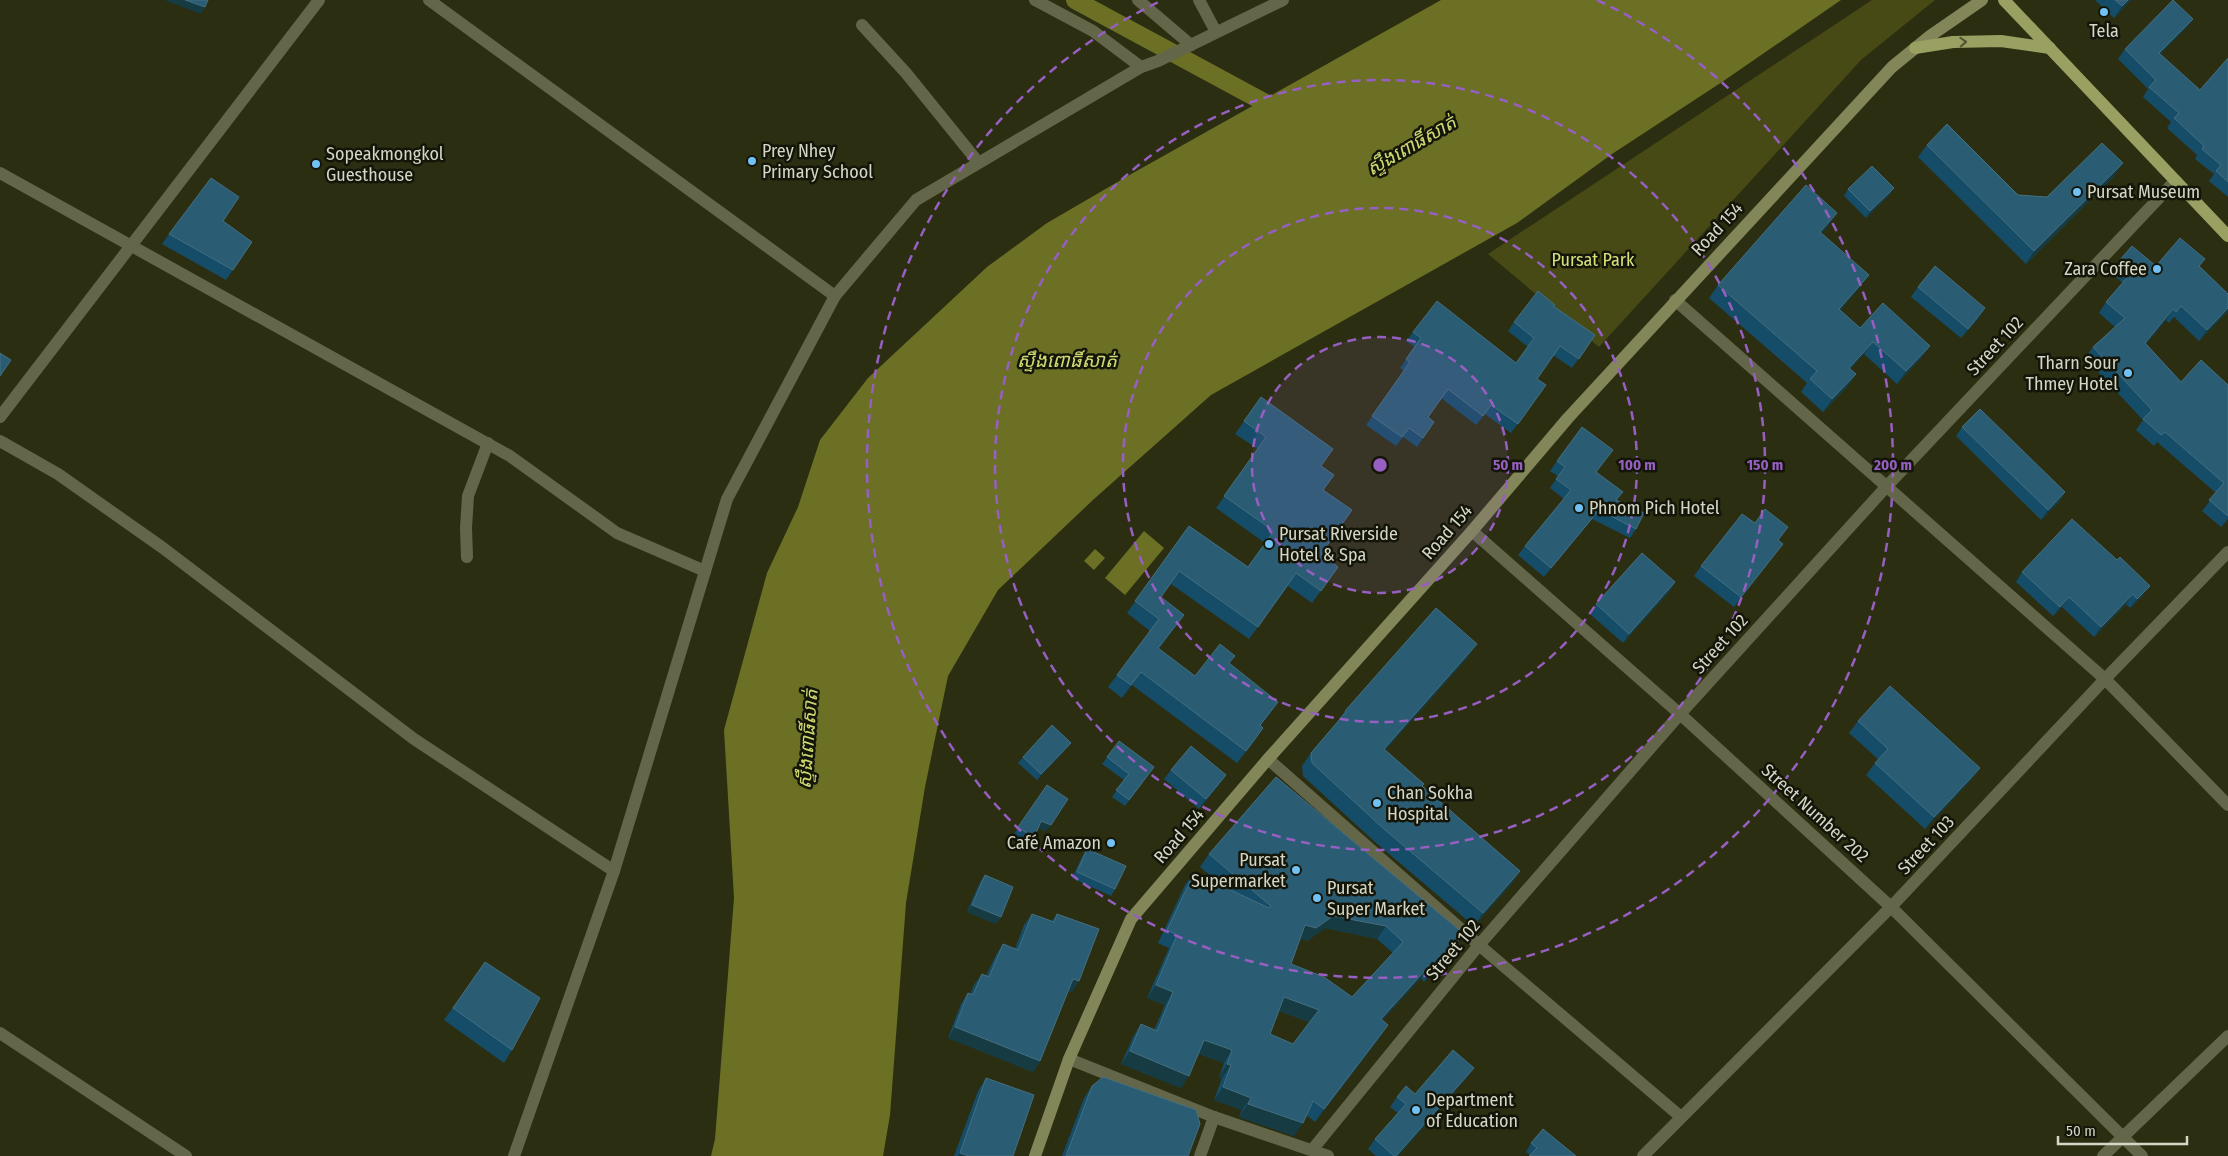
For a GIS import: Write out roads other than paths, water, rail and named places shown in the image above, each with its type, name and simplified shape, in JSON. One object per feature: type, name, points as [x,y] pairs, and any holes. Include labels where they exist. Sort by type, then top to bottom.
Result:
[{"type":"main road","name":"Road 154","points":[[1035,1156],[1069,1059],[1131,919],[1268,759],[1472,531],[1568,418],[1676,300],[1892,67],[1930,36],[1982,0]]},
{"type":"main road","points":[[2004,0],[2228,236]]},
{"type":"main road","points":[[1915,48],[1952,42],[2001,41],[2050,48]]},
{"type":"street","points":[[0,416],[319,0]]},
{"type":"street","points":[[429,0],[835,296]]},
{"type":"street","points":[[1035,0],[1093,31],[1142,67]]},
{"type":"street","points":[[1138,0],[1186,47]]},
{"type":"street","points":[[1199,0],[1216,32]]},
{"type":"street","points":[[514,1156],[614,871],[727,499],[835,296],[916,200],[1142,67],[1283,0]]},
{"type":"street","points":[[862,26],[906,73],[978,162]]},
{"type":"street","points":[[0,173],[510,456],[617,533],[705,571]]},
{"type":"street","name":"Street 102","points":[[1312,1150],[1479,945],[1680,714],[1887,486],[2174,181]]},
{"type":"street","points":[[1676,300],[2105,679],[2228,805]]},
{"type":"street","points":[[0,441],[58,474],[163,548],[414,739],[614,871]]},
{"type":"street","points":[[467,557],[468,496],[488,444]]},
{"type":"street","name":"Street Number 202","points":[[1472,531],[1680,714],[1891,907],[2123,1135],[2142,1156]]},
{"type":"street","name":"Street 103","points":[[1643,1156],[1891,907],[2105,679],[2228,552]]},
{"type":"street","points":[[1268,759],[1479,945],[1681,1117]]},
{"type":"street","points":[[0,1033],[186,1156]]},
{"type":"street","points":[[2102,1156],[2228,1036]]},
{"type":"street","points":[[1069,1059],[1214,1117],[1328,1156]]},
{"type":"street","points":[[1200,1156],[1214,1117]]},
{"type":"water","name":"ស្ទឹងពោធិ៍សាត់","points":[[1441,0],[1841,0],[1722,82],[1612,154],[1517,223],[1211,395],[1094,499],[998,590],[948,676],[925,787],[906,903],[890,1115],[883,1156],[711,1156],[715,1139],[734,898],[724,730],[767,573],[798,507],[820,440],[868,378],[987,267],[1047,223]]},
{"type":"water","points":[[1144,531],[1164,548],[1125,595],[1105,578]]},
{"type":"water","points":[[1095,549],[1105,558],[1094,570],[1084,561]]},
{"type":"waterway","points":[[1075,0],[1282,112]]},
{"type":"place","name":"Tela","points":[[2104,12]]},
{"type":"place","name":"Prey Nhey Primary School","points":[[752,161]]},
{"type":"place","name":"Sopeakmongkol Guesthouse","points":[[316,164]]},
{"type":"place","name":"Pursat Museum","points":[[2077,192]]},
{"type":"place","name":"Zara Coffee","points":[[2157,269]]},
{"type":"place","name":"Tharn Sour Thmey Hotel","points":[[2128,373]]},
{"type":"place","name":"Phnom Pich Hotel","points":[[1579,508]]},
{"type":"place","name":"Pursat Riverside Hotel & Spa","points":[[1269,544]]},
{"type":"place","name":"Chan Sokha Hospital","points":[[1377,803]]},
{"type":"place","name":"Café Amazon","points":[[1111,843]]},
{"type":"place","name":"Pursat Supermarket","points":[[1296,870]]},
{"type":"place","name":"Pursat Super Market","points":[[1317,898]]},
{"type":"place","name":"Department of Education","points":[[1416,1110]]},
{"type":"park label","name":"Pursat Park","points":[[1593,260]]}]
